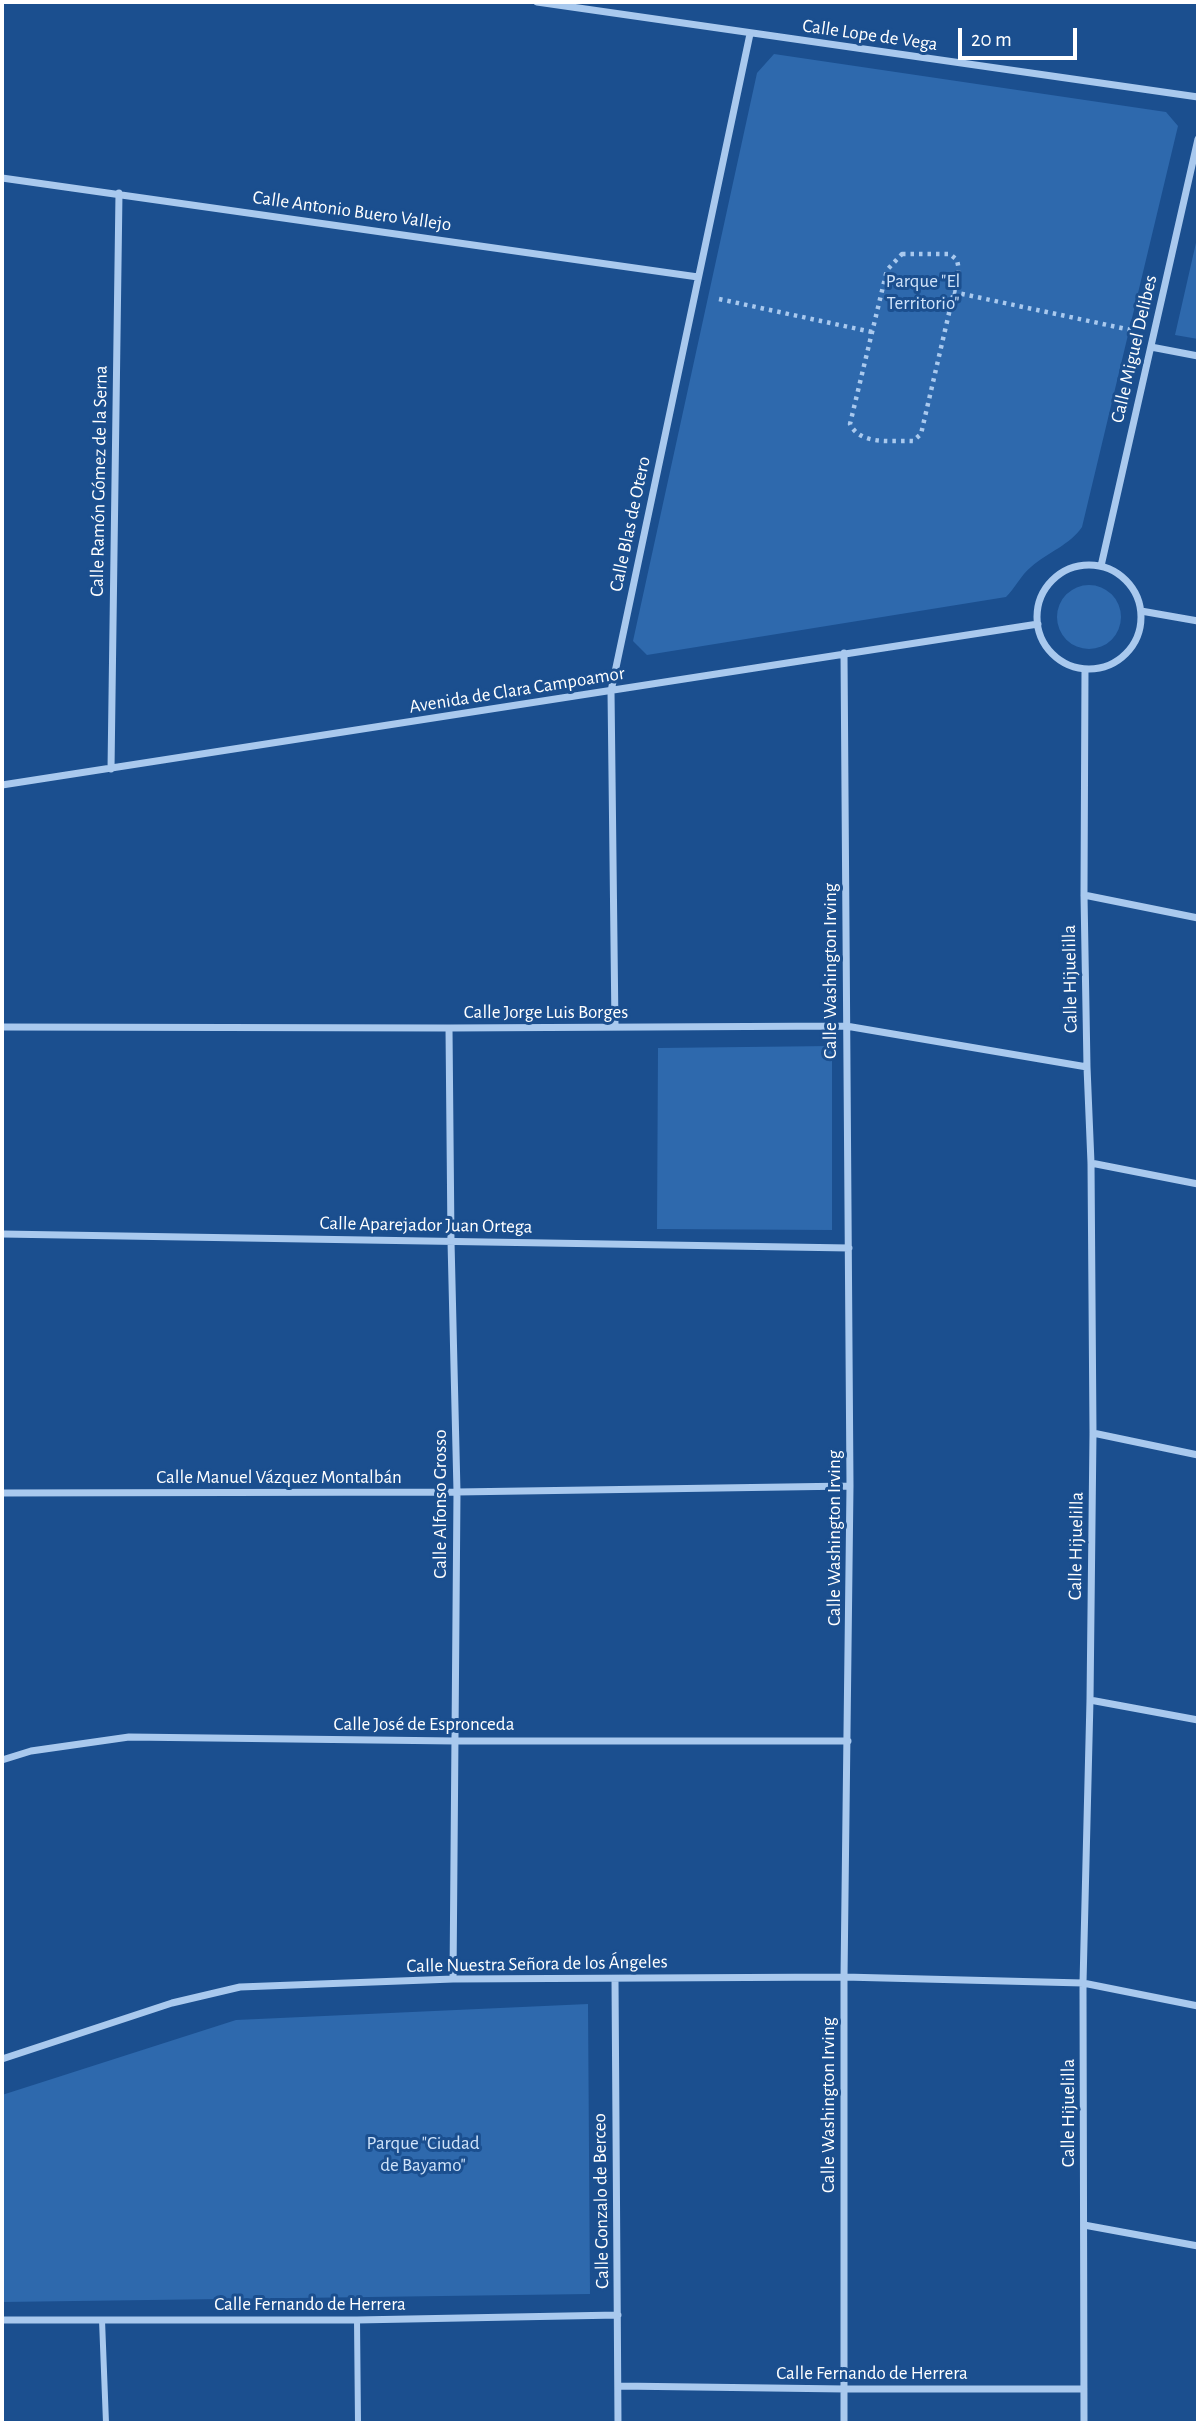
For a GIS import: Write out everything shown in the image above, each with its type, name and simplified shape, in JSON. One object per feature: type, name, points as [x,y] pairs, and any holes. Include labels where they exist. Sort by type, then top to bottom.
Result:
[{"type":"street","name":"Calle Lope de Vega","points":[[537,2],[1198,97]]},
{"type":"street","name":"Calle Blas de Otero","points":[[615,1027],[611,691],[750,34]]},
{"type":"street","name":"Calle Miguel Delibes","points":[[1101,566],[1198,139]]},
{"type":"street","name":"Calle Antonio Buero Vallejo","points":[[2,178],[698,277]]},
{"type":"street","name":"Calle Ramón Gómez de la Serna","points":[[111,769],[119,193]]},
{"type":"street","points":[[1151,347],[1198,356]]},
{"type":"street","points":[[1085,565],[1101,566],[1116,572],[1128,582],[1137,596],[1141,611],[1135,640],[1126,653],[1114,662],[1085,668],[1068,664],[1053,654],[1042,641],[1037,607],[1043,591],[1054,578],[1068,569],[1085,565]]},
{"type":"street","points":[[1141,611],[1198,621]]},
{"type":"street","name":"Avenida de Clara Campoamor","points":[[2,785],[1038,624]]},
{"type":"street","name":"Calle Washington Irving","points":[[844,653],[850,1486],[844,1977],[844,2423]]},
{"type":"street","name":"Calle Hijuelilla","points":[[1084,2423],[1083,1983],[1093,1433],[1091,1163],[1084,895],[1085,668]]},
{"type":"street","points":[[1084,895],[1198,918]]},
{"type":"street","name":"Calle Jorge Luis Borges","points":[[2,1027],[846,1026],[1087,1067]]},
{"type":"street","name":"Calle Alfonso Grosso","points":[[449,1028],[457,1492],[453,1979]]},
{"type":"street","points":[[1091,1163],[1198,1184]]},
{"type":"street","name":"Calle Aparejador Juan Ortega","points":[[2,1234],[849,1248]]},
{"type":"street","points":[[1093,1433],[1198,1455]]},
{"type":"street","name":"Calle Manuel Vázquez Montalbán","points":[[2,1493],[457,1492],[850,1486]]},
{"type":"street","points":[[1090,1700],[1198,1720]]},
{"type":"street","name":"Calle José de Espronceda","points":[[2,1760],[31,1751],[129,1737],[455,1741],[848,1741]]},
{"type":"street","name":"Calle Nuestra Señora de los Ángeles","points":[[2,2059],[172,2003],[240,1987],[453,1979],[844,1977],[1083,1983],[1198,2006]]},
{"type":"street","name":"Calle Gonzalo de Berceo","points":[[615,1979],[618,2423]]},
{"type":"street","points":[[1084,2225],[1198,2246]]},
{"type":"street","name":"Calle Fernando de Herrera","points":[[2,2320],[357,2320],[618,2315]]},
{"type":"street","points":[[102,2320],[106,2423]]},
{"type":"street","points":[[357,2320],[358,2423]]},
{"type":"street","name":"Calle Fernando de Herrera","points":[[619,2386],[1084,2389]]},
{"type":"path","points":[[902,254],[950,254],[957,260],[959,270],[921,434],[913,442],[863,439],[854,432],[850,424],[872,332],[887,270],[902,254]]},
{"type":"path","points":[[953,292],[1154,335]]},
{"type":"path","points":[[694,293],[872,332]]},
{"type":"green space","name":"Parque \"El Territorio\"","points":[[774,54],[1166,112],[1178,126],[1082,527],[1077,533],[1031,567],[1006,597],[647,655],[633,641],[757,73]]},
{"type":"green space","points":[[1198,234],[1198,339],[1175,335]]},
{"type":"green space","points":[[1089,585],[1107,591],[1115,599],[1121,617],[1115,635],[1107,643],[1089,649],[1071,643],[1063,635],[1057,617],[1063,599],[1071,591]]},
{"type":"green space","points":[[832,1046],[832,1230],[657,1229],[658,1048]]},
{"type":"green space","name":"Parque \"Ciudad de Bayamo\"","points":[[588,2004],[590,2294],[2,2302],[2,2095],[236,2020]]}]
